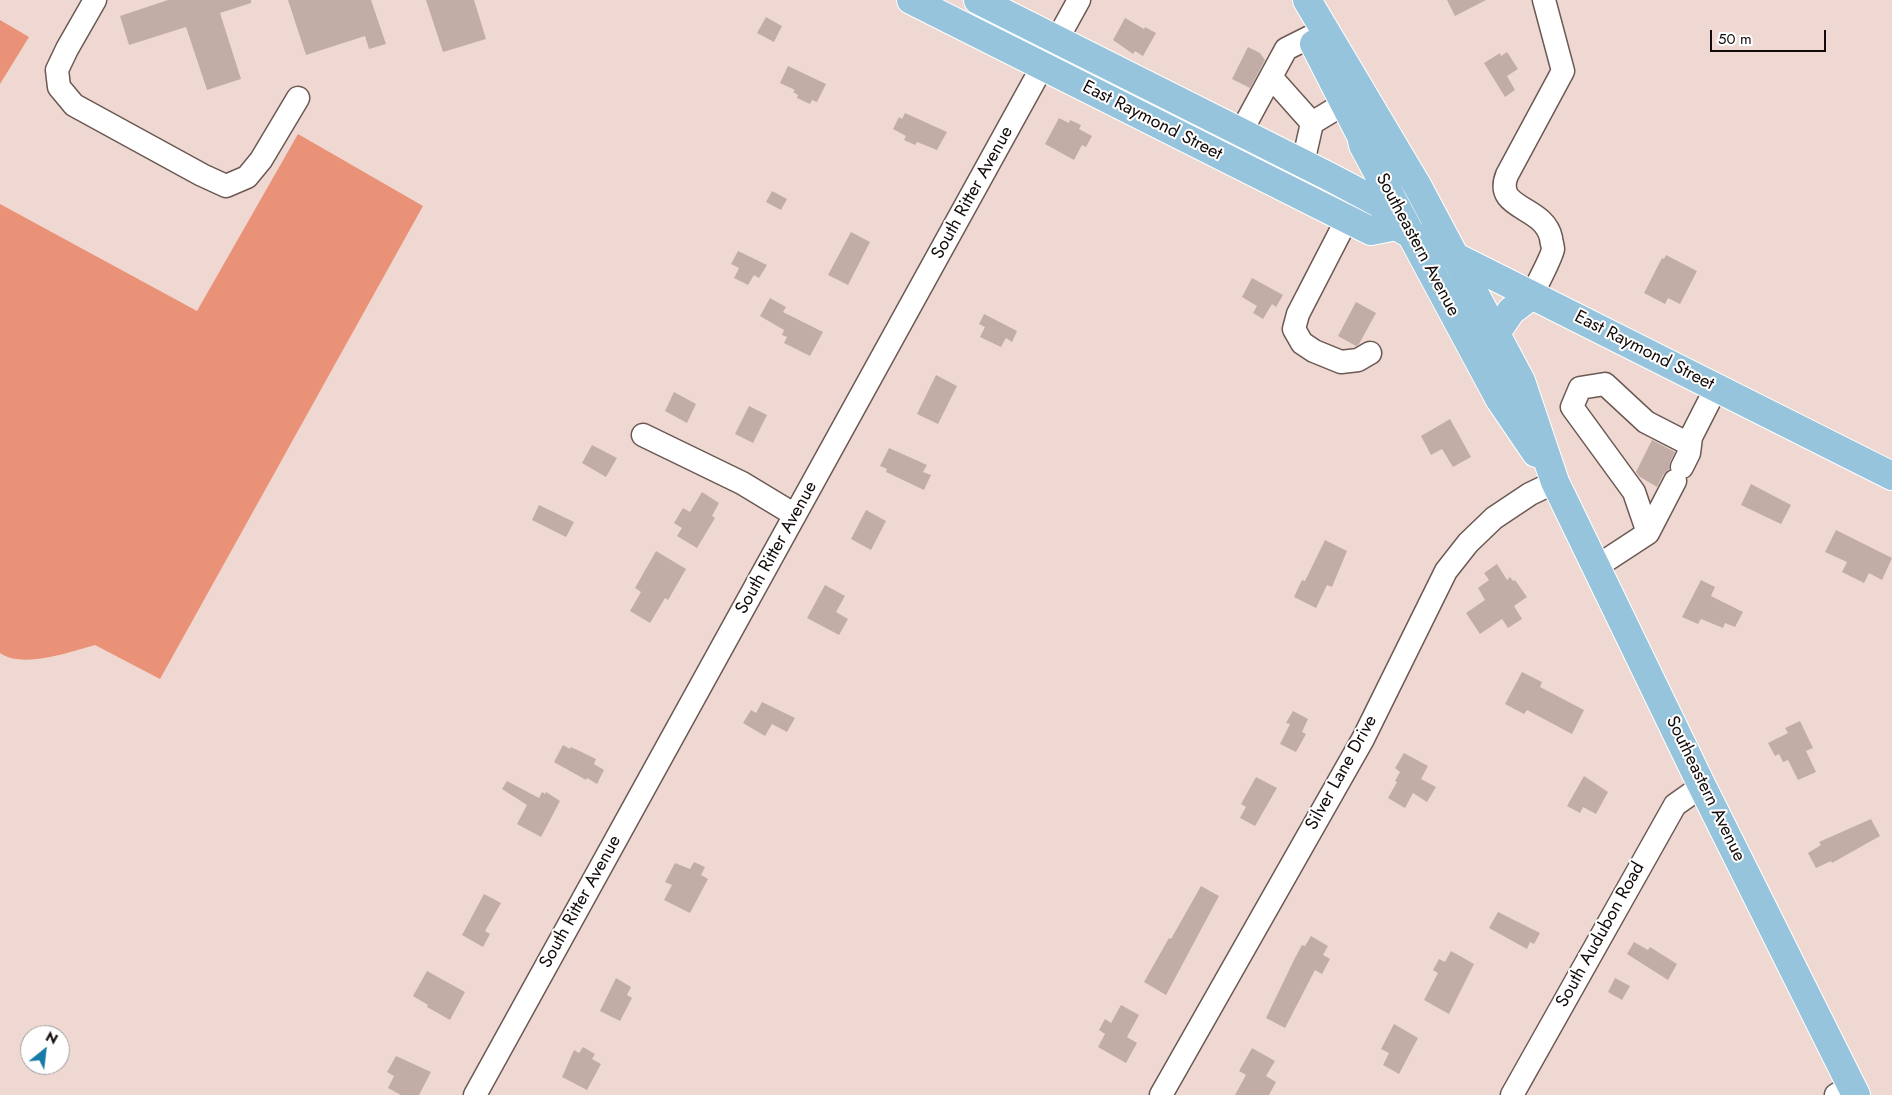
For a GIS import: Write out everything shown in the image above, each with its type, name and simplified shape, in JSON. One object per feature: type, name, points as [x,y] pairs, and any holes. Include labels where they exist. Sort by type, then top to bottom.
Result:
[{"type":"main road","name":"East Raymond Street","points":[[911,0],[1371,231],[1404,231]]},
{"type":"main road","name":"East Raymond Street","points":[[978,0],[1304,163],[1381,204],[1404,231],[1892,476]]},
{"type":"main road","name":"Southeastern Avenue","points":[[1291,0],[1361,136],[1363,145],[1404,231],[1500,400],[1555,482]]},
{"type":"main road","name":"Southeastern Avenue","points":[[1307,0],[1393,142],[1521,381],[1555,482],[1848,1092]]},
{"type":"main road","points":[[1328,176],[1346,166],[1363,145]]},
{"type":"main road","points":[[1496,333],[1511,311],[1532,295]]},
{"type":"street","points":[[95,0],[57,70],[59,87],[74,105],[202,175],[226,186],[248,177],[261,160],[298,98]]},
{"type":"street","name":"South Ritter Avenue","points":[[475,1095],[1079,0]]},
{"type":"street","points":[[1532,295],[1553,249],[1550,233],[1539,218],[1509,199],[1504,183],[1563,71],[1544,0]]},
{"type":"street","points":[[1241,132],[1286,49],[1310,37]]},
{"type":"street","points":[[1271,77],[1312,123]]},
{"type":"street","points":[[1304,163],[1312,123],[1345,104]]},
{"type":"street","points":[[1347,219],[1298,314],[1294,329],[1302,342],[1314,351],[1341,362],[1358,360],[1370,354]]},
{"type":"street","points":[[1648,533],[1634,492],[1572,407],[1580,388],[1605,384],[1646,422],[1682,440],[1691,437]]},
{"type":"street","points":[[1596,567],[1648,533],[1690,453],[1691,437],[1716,388]]},
{"type":"street","points":[[643,435],[742,483],[795,515]]},
{"type":"street","name":"Silver Lane Drive","points":[[1161,1095],[1363,739],[1446,571],[1468,543],[1494,518],[1530,494],[1555,482]]},
{"type":"street","name":"South Audubon Road","points":[[1512,1095],[1675,805],[1702,786]]},
{"type":"shaded area","points":[[0,20],[29,37],[0,84]]},
{"type":"shaded area","points":[[298,134],[423,206],[160,679],[95,645],[46,658],[9,658],[0,653],[0,204],[197,311]]},
{"type":"building","points":[[168,0],[251,0],[251,3],[220,13],[241,79],[207,90],[186,27],[129,45],[120,16]]},
{"type":"building","points":[[288,0],[371,0],[386,44],[369,49],[365,36],[306,55]]},
{"type":"building","points":[[426,0],[474,0],[486,39],[443,52]]},
{"type":"building","points":[[1447,0],[1486,0],[1455,16]]},
{"type":"building","points":[[766,17],[782,26],[774,42],[757,33]]},
{"type":"building","points":[[1125,18],[1144,29],[1145,27],[1156,33],[1143,56],[1135,51],[1133,54],[1113,40]]},
{"type":"building","points":[[1248,47],[1260,53],[1265,60],[1250,88],[1232,79]]},
{"type":"building","points":[[1507,52],[1518,69],[1507,76],[1515,90],[1505,97],[1484,63],[1500,53],[1501,56]]},
{"type":"building","points":[[788,66],[826,84],[817,102],[812,100],[810,104],[797,98],[798,95],[793,92],[795,90],[780,83]]},
{"type":"building","points":[[905,113],[947,132],[937,150],[917,142],[915,145],[904,140],[906,136],[893,129],[899,117],[902,119]]},
{"type":"building","points":[[1059,118],[1069,123],[1070,120],[1081,125],[1079,129],[1092,136],[1086,147],[1082,145],[1074,160],[1045,144]]},
{"type":"building","points":[[772,191],[787,199],[781,210],[766,202]]},
{"type":"building","points":[[851,232],[870,242],[848,285],[828,275]]},
{"type":"building","points":[[738,251],[767,265],[759,278],[754,275],[748,285],[734,278],[739,268],[731,264]]},
{"type":"building","points":[[1666,255],[1697,271],[1680,304],[1668,298],[1665,304],[1644,293],[1662,258],[1664,259]]},
{"type":"building","points":[[1252,278],[1283,295],[1276,307],[1272,304],[1263,319],[1253,313],[1257,306],[1242,297]]},
{"type":"building","points":[[770,298],[786,307],[783,312],[823,332],[810,356],[784,343],[787,337],[782,335],[784,330],[760,316]]},
{"type":"building","points":[[1356,302],[1376,313],[1359,344],[1356,346],[1338,336]]},
{"type":"building","points":[[984,314],[1017,331],[1012,342],[1006,338],[1001,347],[980,337],[985,327],[979,324]]},
{"type":"building","points":[[936,375],[957,386],[938,424],[917,414]]},
{"type":"building","points":[[674,392],[696,404],[687,423],[665,411]]},
{"type":"building","points":[[749,406],[767,415],[753,443],[735,434]]},
{"type":"building","points":[[1450,419],[1471,457],[1453,467],[1442,449],[1431,455],[1421,436]]},
{"type":"building","points":[[1652,440],[1675,452],[1669,469],[1663,475],[1657,487],[1640,477],[1636,472]]},
{"type":"building","points":[[592,445],[617,458],[606,477],[582,463]]},
{"type":"building","points":[[889,448],[927,465],[923,472],[931,475],[924,490],[886,472],[887,469],[880,466]]},
{"type":"building","points":[[1751,484],[1791,505],[1781,524],[1741,505]]},
{"type":"building","points":[[702,492],[719,503],[712,516],[715,518],[697,548],[677,536],[682,528],[674,523],[683,508],[690,512]]},
{"type":"building","points":[[539,505],[574,522],[566,537],[532,520]]},
{"type":"building","points":[[866,510],[886,521],[871,550],[851,539]]},
{"type":"building","points":[[1836,530],[1892,558],[1882,580],[1869,573],[1864,583],[1842,572],[1847,562],[1825,552]]},
{"type":"building","points":[[1325,540],[1347,551],[1332,587],[1327,585],[1316,608],[1294,597],[1302,580],[1305,581]]},
{"type":"building","points":[[656,551],[686,569],[668,600],[665,598],[650,623],[630,611],[641,592],[635,588]]},
{"type":"building","points":[[1497,564],[1507,580],[1510,577],[1513,581],[1515,580],[1527,597],[1514,606],[1522,619],[1508,628],[1502,619],[1480,634],[1466,613],[1485,600],[1478,588],[1489,580],[1484,573]]},
{"type":"building","points":[[1701,580],[1715,587],[1711,596],[1743,612],[1735,627],[1725,623],[1723,628],[1701,619],[1698,624],[1682,617]]},
{"type":"building","points":[[825,585],[845,596],[836,612],[848,619],[839,635],[807,618]]},
{"type":"building","points":[[1522,672],[1542,682],[1540,687],[1584,710],[1572,734],[1527,710],[1524,714],[1505,704]]},
{"type":"building","points":[[762,702],[795,718],[787,732],[772,724],[765,736],[743,723],[751,710],[756,713]]},
{"type":"building","points":[[1293,711],[1308,719],[1302,732],[1306,734],[1296,752],[1280,744],[1290,724],[1286,723]]},
{"type":"building","points":[[1800,721],[1813,748],[1806,751],[1816,772],[1798,780],[1788,760],[1783,762],[1779,754],[1775,756],[1768,743],[1788,733],[1785,728]]},
{"type":"building","points":[[563,745],[596,759],[594,764],[604,770],[597,784],[554,762]]},
{"type":"building","points":[[1404,753],[1428,766],[1421,779],[1436,787],[1427,802],[1413,793],[1405,808],[1388,798],[1400,772],[1395,768]]},
{"type":"building","points":[[1584,776],[1608,792],[1596,814],[1583,807],[1580,813],[1567,806]]},
{"type":"building","points":[[1256,777],[1277,788],[1255,826],[1240,818],[1246,807],[1241,804]]},
{"type":"building","points":[[507,781],[539,798],[542,792],[545,794],[546,792],[560,801],[541,837],[517,824],[527,805],[502,789]]},
{"type":"building","points":[[1871,819],[1880,836],[1832,863],[1831,861],[1816,868],[1808,853],[1821,845],[1819,842]]},
{"type":"building","points":[[694,862],[705,867],[701,875],[708,879],[690,913],[664,900],[672,885],[665,882],[675,863],[690,869]]},
{"type":"building","points":[[1201,886],[1219,896],[1166,995],[1144,982]]},
{"type":"building","points":[[484,894],[501,903],[485,931],[490,934],[483,947],[462,935]]},
{"type":"building","points":[[1498,912],[1540,933],[1534,944],[1530,942],[1527,949],[1489,928]]},
{"type":"building","points":[[1311,936],[1328,946],[1323,955],[1330,959],[1322,974],[1315,970],[1285,1028],[1266,1018],[1302,945],[1305,946]]},
{"type":"building","points":[[1634,942],[1648,950],[1650,947],[1677,964],[1668,980],[1627,954]]},
{"type":"building","points":[[1451,951],[1474,964],[1449,1014],[1424,1000],[1438,973],[1433,970],[1439,959],[1445,962]]},
{"type":"building","points":[[427,971],[465,992],[450,1020],[427,1007],[428,1005],[413,996]]},
{"type":"building","points":[[616,978],[631,987],[627,995],[632,998],[620,1021],[600,1011]]},
{"type":"building","points":[[1615,978],[1630,986],[1622,1000],[1608,992]]},
{"type":"building","points":[[1121,1005],[1139,1015],[1127,1037],[1137,1043],[1126,1063],[1098,1047],[1105,1034],[1099,1030],[1105,1019],[1111,1023]]},
{"type":"building","points":[[1394,1024],[1418,1038],[1399,1074],[1383,1065],[1389,1053],[1381,1049]]},
{"type":"building","points":[[583,1047],[595,1054],[592,1059],[601,1064],[587,1090],[562,1077],[574,1050],[579,1053]]},
{"type":"building","points":[[1252,1048],[1275,1061],[1266,1076],[1276,1082],[1269,1095],[1235,1095],[1246,1075],[1239,1071]]},
{"type":"building","points":[[396,1056],[431,1072],[419,1095],[401,1095],[388,1088],[394,1076],[387,1072]]}]
